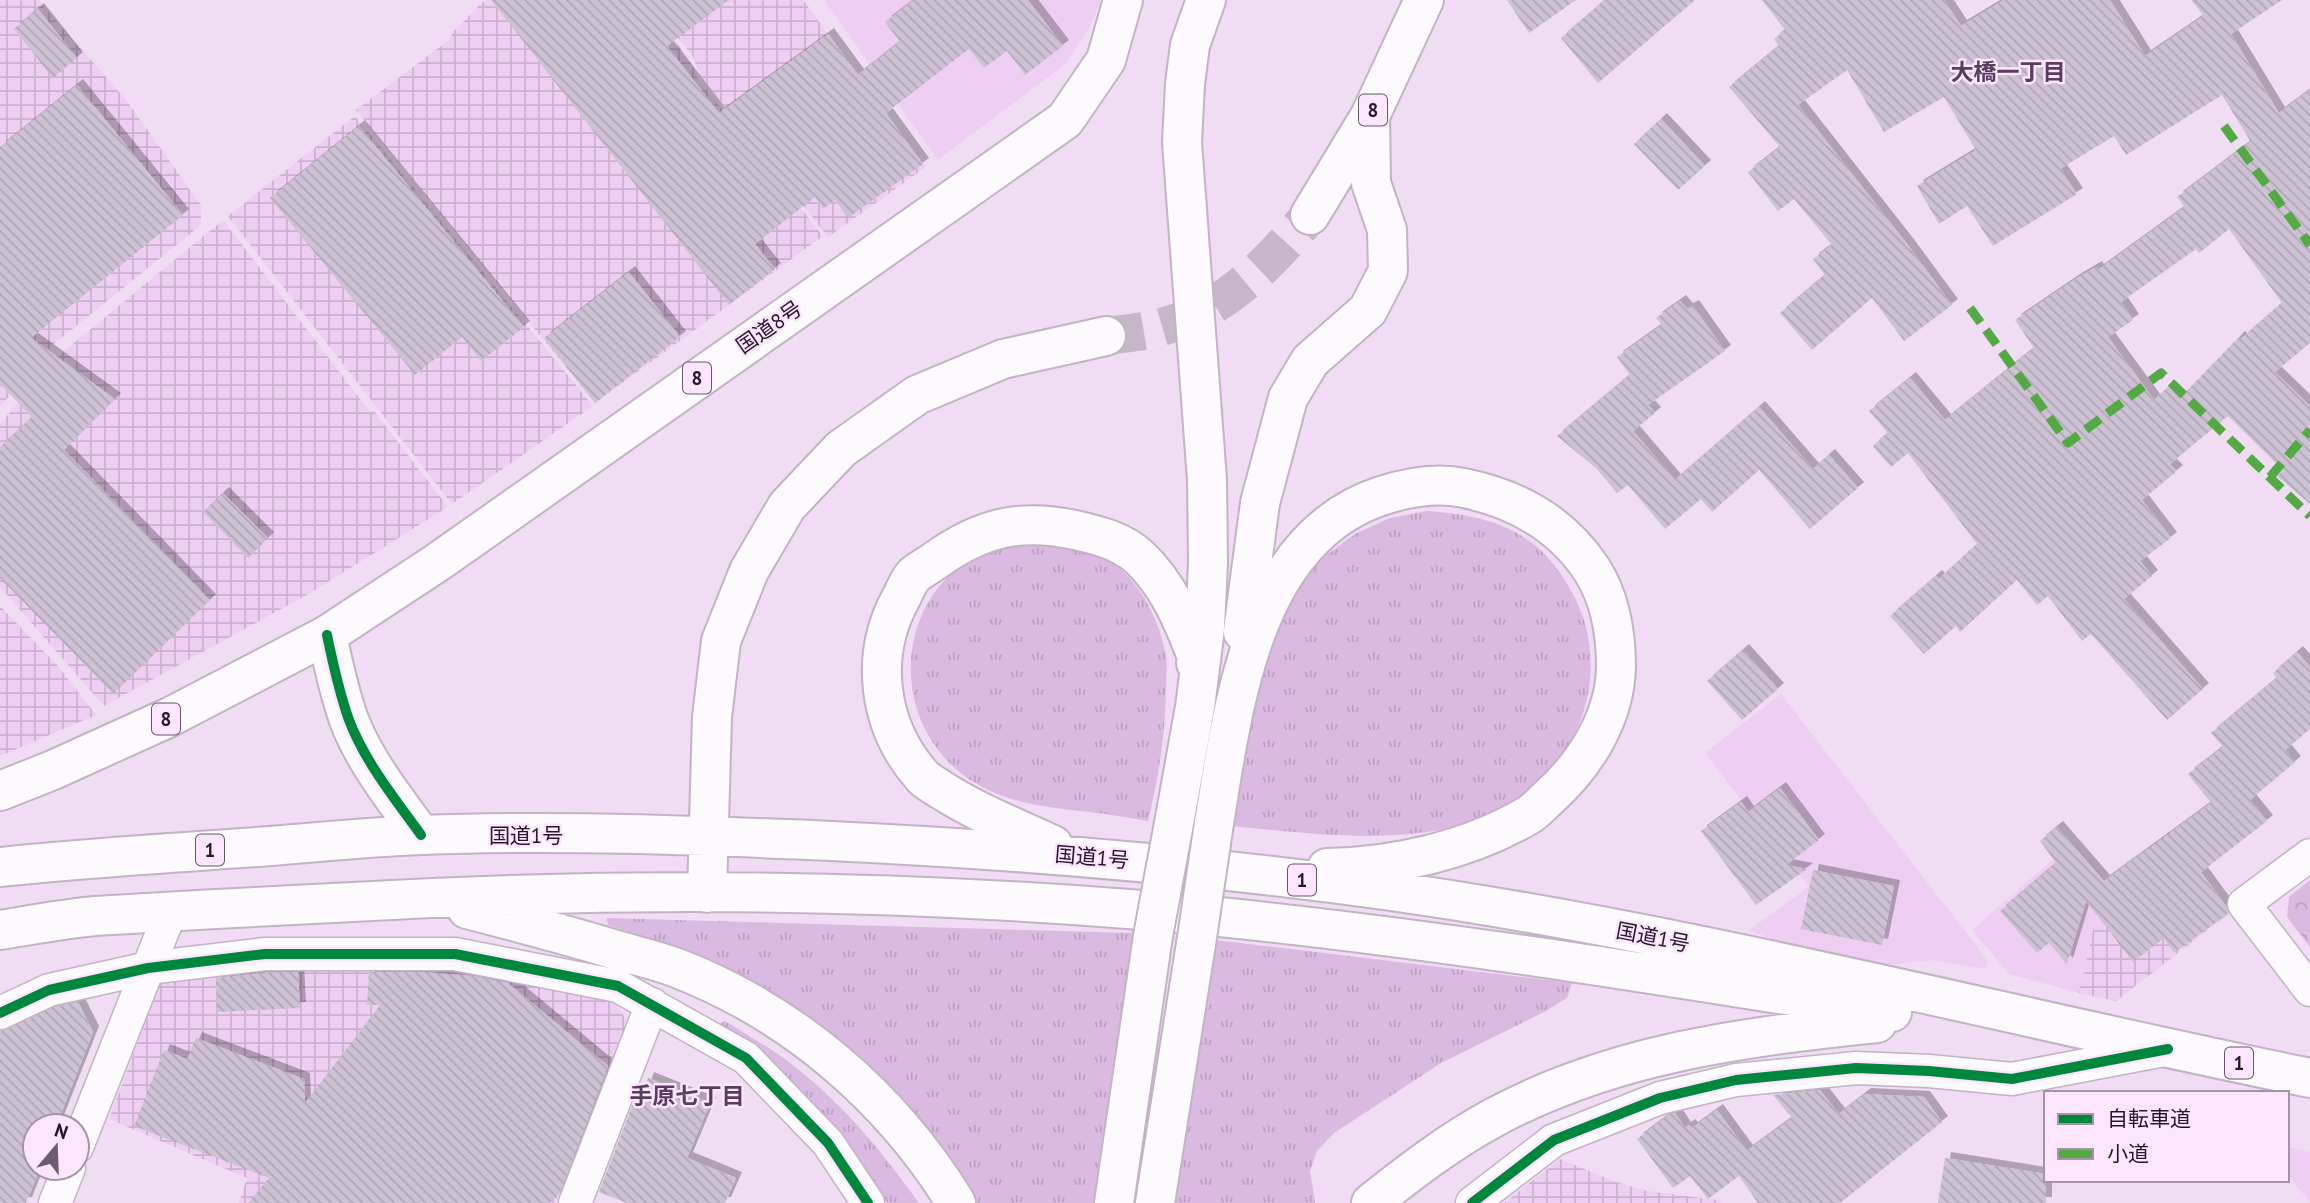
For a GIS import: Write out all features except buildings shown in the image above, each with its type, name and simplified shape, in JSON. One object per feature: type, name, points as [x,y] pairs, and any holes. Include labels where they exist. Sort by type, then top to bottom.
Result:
[{"type":"main road","name":"国道8号","points":[[327,635],[438,562],[1065,120],[1106,60],[1124,0]]},
{"type":"main road","points":[[1114,1203],[1153,936],[1195,707],[1205,628],[1208,562],[1207,480],[1182,142],[1190,45],[1206,0]]},
{"type":"main road","name":"8","points":[[1310,215],[1370,116],[1424,0]]},
{"type":"main road","points":[[1155,1203],[1233,708],[1260,503],[1288,398],[1310,361],[1368,310],[1388,271],[1387,230],[1371,183],[1370,116]]},
{"type":"main road","points":[[707,893],[712,717],[721,641],[749,570],[787,506],[841,449],[917,395],[1003,359],[1106,336]]},
{"type":"main road","points":[[1224,869],[1336,868],[1392,861],[1450,848],[1492,833],[1529,815],[1562,786],[1585,757],[1603,725],[1615,687],[1616,642],[1607,605],[1593,571],[1568,540],[1532,511],[1494,494],[1450,485],[1406,487],[1363,502],[1328,526],[1301,553],[1277,586],[1259,624],[1233,708]]},
{"type":"main road","points":[[1077,855],[957,800],[923,778],[899,743],[882,695],[882,654],[890,618],[913,576],[944,554],[983,532],[1019,526],[1054,526],[1105,537],[1138,555],[1166,589],[1182,618],[1197,657],[1195,707]]},
{"type":"main road","points":[[327,635],[336,678],[350,722],[375,770],[421,835]]},
{"type":"main road","name":"8","points":[[0,791],[170,717],[327,635]]},
{"type":"main road","name":"国道1号","points":[[0,867],[421,835],[709,836],[1077,855],[1224,869],[1395,892],[1634,933],[2310,1078]]},
{"type":"main road","name":"国道1号","points":[[0,930],[90,916],[426,897],[707,893],[950,899],[1228,918],[1388,936],[1529,955],[1932,1018],[2168,1049]]},
{"type":"main road","points":[[426,897],[676,967],[742,997],[804,1037],[859,1082],[912,1138],[956,1203]]},
{"type":"main road","points":[[1371,1203],[1427,1159],[1493,1118],[1565,1086],[1637,1061],[1798,1031],[1932,1018]]},
{"type":"street","points":[[2310,855],[2244,904],[2310,990]]},
{"type":"street","points":[[91,1112],[170,913]]},
{"type":"street","points":[[0,1013],[48,990],[148,968],[265,954],[455,954],[618,986],[746,1058],[828,1143],[869,1203]]},
{"type":"street","points":[[575,1203],[652,1004]]},
{"type":"street","points":[[1472,1203],[1554,1140],[1660,1098],[1736,1080],[1857,1068],[2012,1079],[2168,1049]]},
{"type":"street","points":[[55,1203],[63,1182]]},
{"type":"shaded area","points":[[0,0],[38,0],[126,100],[201,205],[201,225],[50,347],[0,407]]},
{"type":"shaded area","points":[[485,0],[645,0],[689,59],[698,79],[823,236],[595,403],[356,110],[449,40],[453,32]]},
{"type":"shaded area","points":[[649,0],[803,0],[926,167],[828,237],[700,75],[693,57]]},
{"type":"shaded area","points":[[824,0],[1101,0],[1092,23],[1066,64],[938,160]]},
{"type":"shaded area","points":[[355,116],[593,406],[452,504],[228,216]]},
{"type":"shaded area","points":[[223,220],[370,412],[374,411],[448,507],[312,592],[104,706],[0,587],[0,424],[57,357]]},
{"type":"shaded area","points":[[0,606],[58,666],[96,715],[0,756]]},
{"type":"shaded area","points":[[1781,694],[1988,961],[1985,969],[1930,960],[1885,965],[1772,939],[1749,930],[1809,887],[1705,753]]},
{"type":"shaded area","points":[[2169,832],[2231,912],[2116,1001],[2079,993],[2094,926],[2126,901],[2109,879]]},
{"type":"shaded area","points":[[2073,842],[2126,901],[2094,926],[2079,993],[2009,974],[1972,930]]},
{"type":"shaded area","points":[[399,966],[554,985],[617,1005],[627,1021],[555,1203],[239,1203],[247,1178],[109,1119],[160,984],[184,977]]},
{"type":"shaded area","points":[[2289,1147],[2310,1152],[2310,1202],[2289,1176]]},
{"type":"shaded area","points":[[1560,1159],[1616,1182],[1648,1191],[1717,1200],[1722,1203],[1504,1203]]},
{"type":"green space","points":[[1427,511],[1468,516],[1507,528],[1537,547],[1569,587],[1583,617],[1590,647],[1590,678],[1584,708],[1573,737],[1556,764],[1534,787],[1507,806],[1476,820],[1443,829],[1372,836],[1299,833],[1231,826],[1247,718],[1278,620],[1303,581],[1325,556],[1355,534],[1390,518]]},
{"type":"green space","points":[[1024,541],[1069,544],[1099,554],[1126,574],[1147,602],[1155,618],[1166,655],[1166,701],[1161,753],[1148,821],[1043,806],[1000,795],[972,781],[943,756],[923,725],[913,690],[912,655],[920,620],[937,589],[963,564],[998,546]]},
{"type":"green space","points":[[2310,880],[2310,947],[2287,917],[2289,897]]},
{"type":"green space","points":[[607,918],[1134,933],[1093,1203],[973,1203],[936,1146],[658,942],[608,925]]},
{"type":"green space","points":[[1215,940],[1572,983],[1567,998],[1441,1063],[1334,1133],[1317,1151],[1310,1171],[1315,1203],[1172,1203]]},
{"type":"green space","points":[[725,1021],[786,1060],[837,1104],[866,1135],[919,1203],[887,1203],[843,1140],[761,1054],[719,1024]]},
{"type":"tunnel","points":[[1106,336],[1158,328],[1208,308],[1246,282],[1310,215]]},
{"type":"marked path","points":[[2224,126],[2310,245]]},
{"type":"marked path","points":[[1970,308],[2068,443],[2161,373],[2310,516]]},
{"type":"marked path","points":[[2270,477],[2310,430]]},
{"type":"cycle path","points":[[327,635],[342,699],[363,751],[421,835]]},
{"type":"cycle path","points":[[0,1013],[49,990],[148,968],[265,954],[455,954],[618,986],[746,1058],[828,1143],[868,1203]]},
{"type":"cycle path","points":[[1472,1203],[1554,1140],[1660,1098],[1736,1080],[1856,1068],[1929,1071],[2012,1079],[2168,1049]]},
{"type":"district","name":"大橋一丁目","points":[[2008,71]]},
{"type":"district","name":"手原七丁目","points":[[687,1095]]}]
